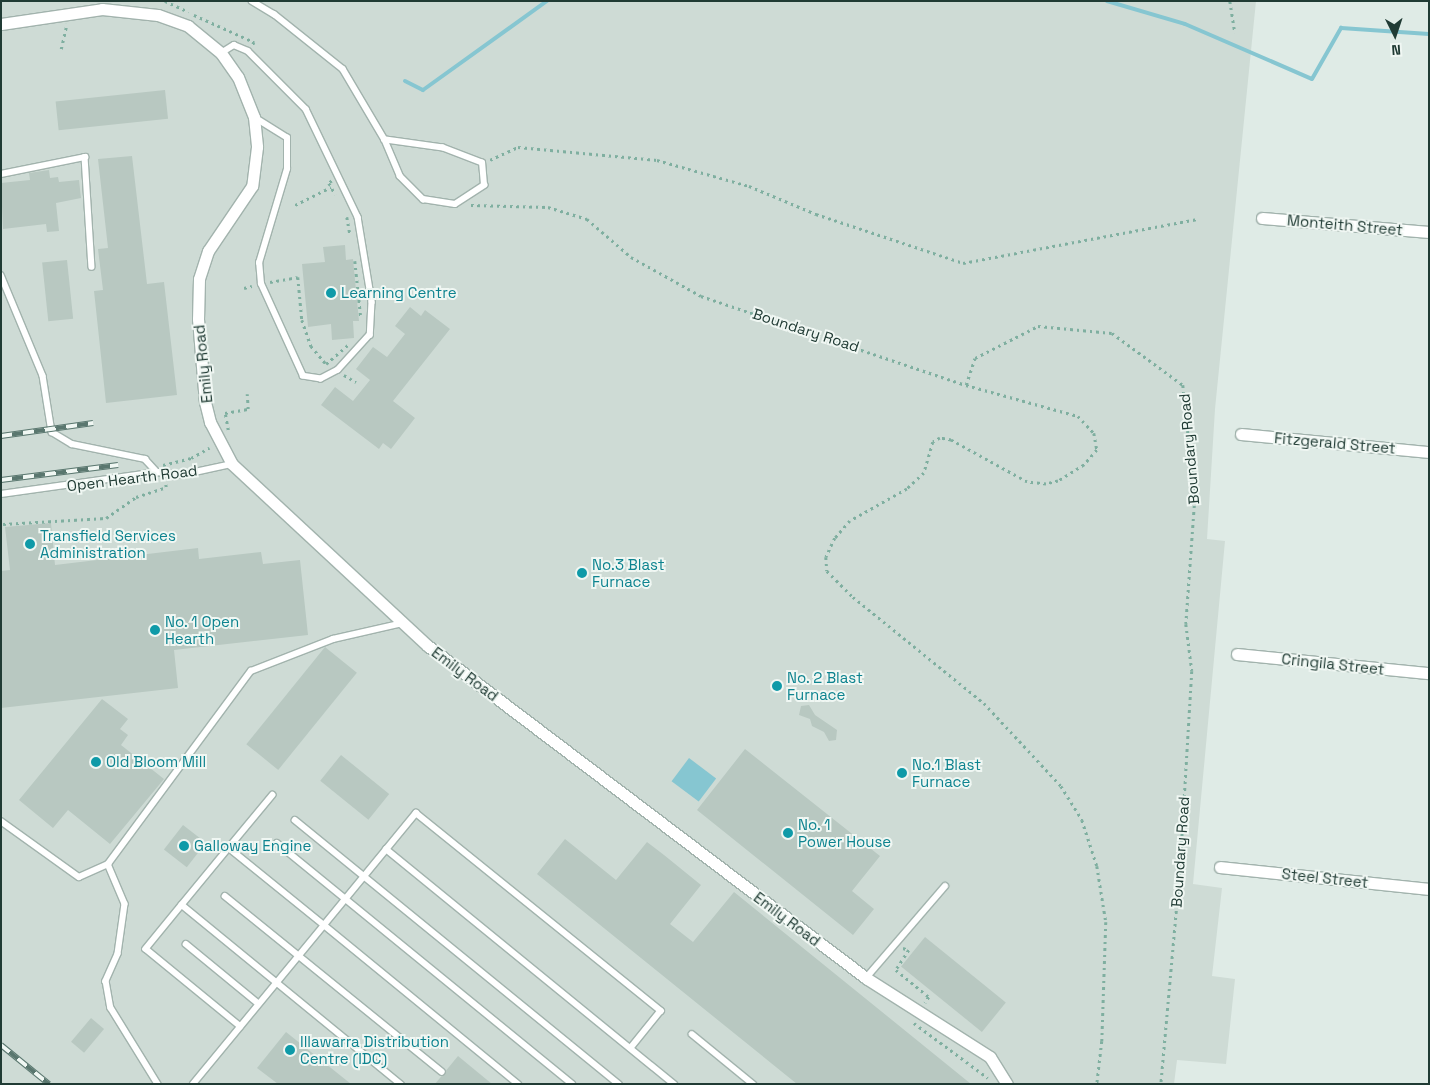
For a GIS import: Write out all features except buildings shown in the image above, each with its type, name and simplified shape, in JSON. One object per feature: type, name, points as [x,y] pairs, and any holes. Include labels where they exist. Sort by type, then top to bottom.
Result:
[{"type":"street","name":"Emily Road","points":[[1,24],[102,9],[158,15],[188,26],[220,53],[238,77],[254,117],[257,162],[252,186],[208,251],[199,279],[198,319],[205,402],[210,422],[232,464],[428,646],[866,978],[990,1057],[1007,1084]]},
{"type":"street","name":"Monteith Street","points":[[1262,218],[1429,232]]},
{"type":"street","name":"Fitzgerald Street","points":[[1241,434],[1429,452]]},
{"type":"street","name":"Cringila Street","points":[[1238,654],[1429,673]]},
{"type":"street","name":"Steel Street","points":[[1220,867],[1429,889]]},
{"type":"lane","points":[[252,1],[274,14],[343,69],[385,140],[400,176],[423,199],[455,204],[484,185],[482,163],[443,148],[385,140]]},
{"type":"lane","points":[[220,53],[234,45],[248,51],[306,109],[358,217],[372,302],[370,335],[338,370],[321,379],[303,376],[261,284],[259,263],[287,170],[287,138],[254,117]]},
{"type":"lane","points":[[1,174],[85,157],[92,267]]},
{"type":"lane","points":[[1,276],[43,376],[52,432],[72,444],[145,459],[157,472]]},
{"type":"lane","name":"Open Hearth Road","points":[[1,494],[157,472],[181,475],[232,464]]},
{"type":"lane","points":[[1,821],[79,877],[108,864],[251,671],[333,639],[403,623]]},
{"type":"lane","points":[[240,1026],[146,949],[273,795]]},
{"type":"lane","points":[[193,1084],[416,813],[661,1011],[631,1048]]},
{"type":"lane","points":[[295,820],[619,1084]]},
{"type":"lane","points":[[277,843],[572,1084]]},
{"type":"lane","points":[[229,848],[518,1084]]},
{"type":"lane","points":[[386,849],[674,1084]]},
{"type":"lane","points":[[108,864],[125,904],[118,954],[106,981],[111,1008],[158,1084]]},
{"type":"lane","points":[[866,978],[946,886]]},
{"type":"lane","points":[[226,896],[442,1072]]},
{"type":"lane","points":[[182,905],[401,1084]]},
{"type":"lane","points":[[186,944],[259,1004]]},
{"type":"lane","points":[[692,1034],[753,1084]]},
{"type":"path","points":[[165,1],[254,42],[248,51]]},
{"type":"path","points":[[1230,1],[1235,33]]},
{"type":"path","points":[[61,49],[68,28]]},
{"type":"path","points":[[482,163],[518,147],[657,160],[749,186],[816,214],[963,263],[1199,219]]},
{"type":"path","points":[[328,173],[331,187],[339,200]]},
{"type":"path","points":[[295,205],[331,187]]},
{"type":"path","name":"Boundary Road","points":[[455,204],[548,206],[587,219],[631,257],[701,296],[966,385],[975,358],[1038,326],[1112,334],[1183,385],[1195,499],[1186,624],[1192,670],[1180,872],[1161,1084]]},
{"type":"path","points":[[346,214],[352,240]]},
{"type":"path","points":[[354,259],[361,324]]},
{"type":"path","points":[[261,284],[298,277],[302,320],[311,346],[326,364],[342,347],[356,342]]},
{"type":"path","points":[[966,385],[1078,416],[1094,433],[1097,450],[1084,465],[1058,482],[1046,484],[1027,482],[951,440],[940,438],[933,442],[924,473],[907,489],[850,521],[835,538],[826,557],[827,571],[853,597],[984,703],[1062,786],[1082,820],[1097,866],[1106,922],[1102,1041],[1097,1084]]},
{"type":"path","points":[[3,524],[106,518],[136,497],[166,487],[163,462],[191,458],[220,442],[229,434],[225,413],[248,409],[247,394]]},
{"type":"shaded area","points":[[1,1],[1256,1],[1215,409],[1207,539],[1225,541],[1193,884],[1222,888],[1212,976],[1235,979],[1226,1064],[1177,1060],[1174,1084],[1,1084]]},
{"type":"water","points":[[689,758],[716,778],[699,802],[672,781]]},
{"type":"waterway","points":[[405,81],[423,90],[547,1]]},
{"type":"waterway","points":[[1107,1],[1185,24],[1312,79],[1341,28],[1429,34]]},
{"type":"railway","points":[[1,436],[93,423]]},
{"type":"railway","points":[[1,480],[118,465]]},
{"type":"railway","points":[[1,1045],[49,1084]]},
{"type":"place","name":"Learning Centre","points":[[331,293]]},
{"type":"place","name":"Transfield Services Administration","points":[[30,544]]},
{"type":"place","name":"No.3 Blast Furnace","points":[[582,573]]},
{"type":"place","name":"No. 1 Open Hearth","points":[[155,630]]},
{"type":"place","name":"No. 2 Blast Furnace","points":[[777,686]]},
{"type":"place","name":"Old Bloom Mill","points":[[96,762]]},
{"type":"place","name":"No.1 Blast Furnace","points":[[902,773]]},
{"type":"place","name":"No. 1 Power House","points":[[788,833]]},
{"type":"place","name":"Galloway Engine","points":[[184,846]]},
{"type":"place","name":"Illawarra Distribution Centre (IDC)","points":[[290,1050]]}]
